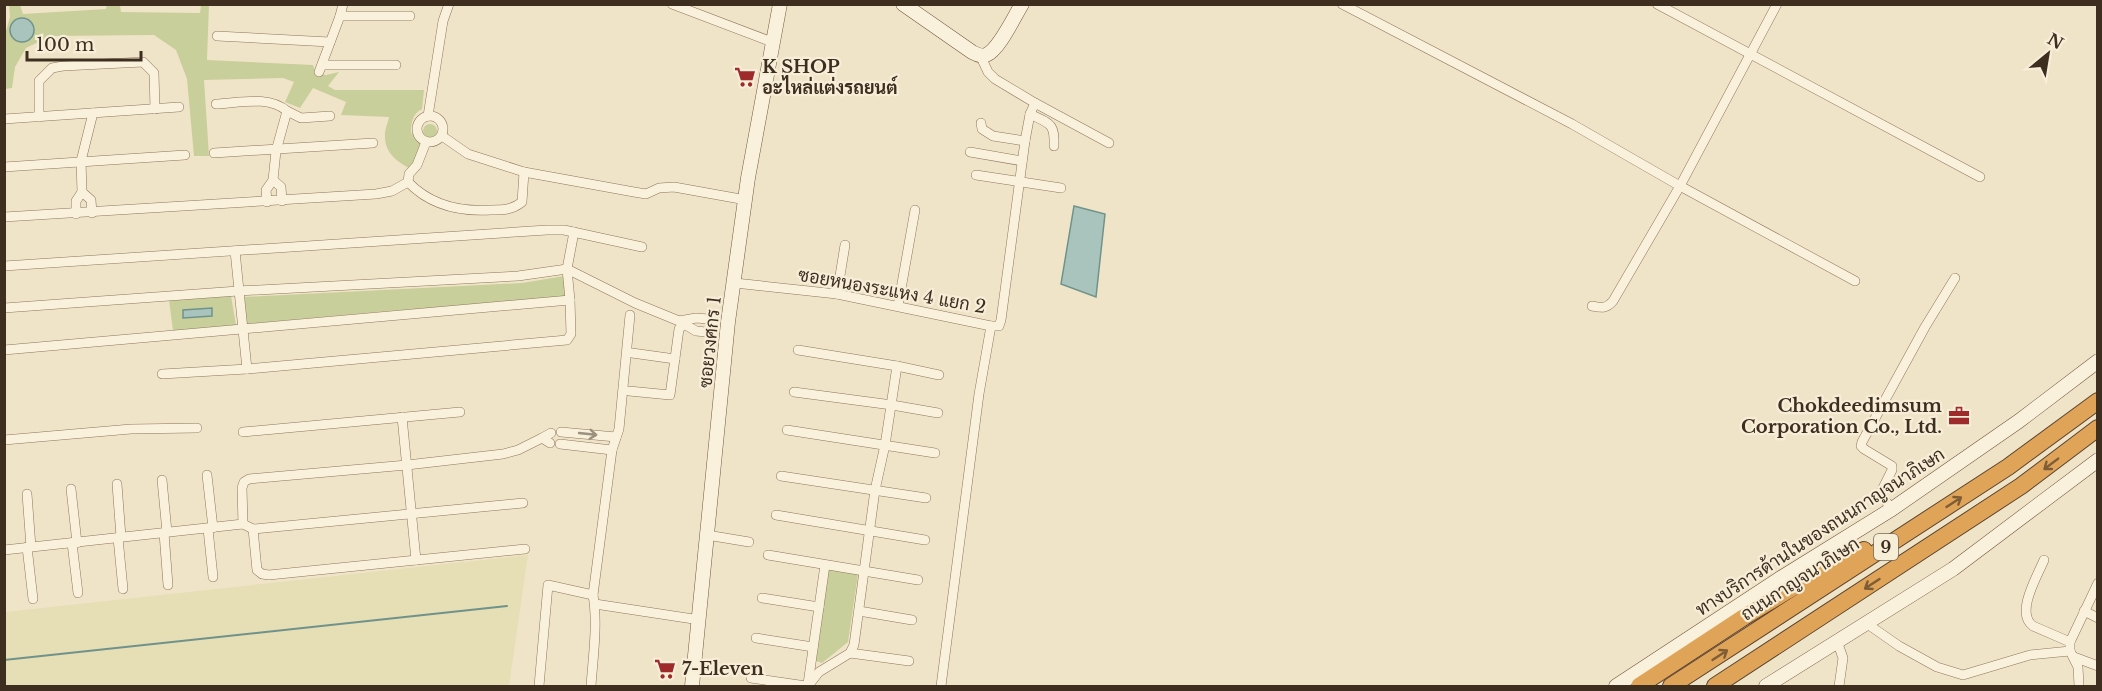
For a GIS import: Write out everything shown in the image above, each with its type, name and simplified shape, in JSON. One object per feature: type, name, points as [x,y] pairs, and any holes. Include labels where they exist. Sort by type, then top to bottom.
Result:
[{"type":"highway","name":"ถนนกาญจนาภิเษก","points":[[1671,687],[2008,468],[2097,401]]},
{"type":"highway","name":"9","points":[[1715,687],[2021,486],[2097,428]]},
{"type":"highway","points":[[1639,687],[1700,645],[1799,584],[1861,551],[1920,525]]},
{"type":"main road","name":"ซอยวงศกร 1","points":[[692,687],[707,534],[720,324],[735,283],[746,200],[780,4]]},
{"type":"main road","points":[[903,4],[972,52],[980,55],[986,55],[999,42],[1022,4]]},
{"type":"main road","name":"ทางบริการด้านในของถนนกาญจนาภิเษก","points":[[1617,687],[1779,579],[1892,509],[2019,421],[2097,361]]},
{"type":"main road","points":[[1766,687],[1953,569],[2097,460]]},
{"type":"street","points":[[343,4],[320,68],[396,65]]},
{"type":"street","points":[[428,116],[443,21],[449,4]]},
{"type":"street","points":[[672,4],[772,42]]},
{"type":"street","points":[[1342,4],[1572,124],[1680,186],[1855,281]]},
{"type":"street","points":[[1657,4],[1980,177]]},
{"type":"street","points":[[1592,306],[1608,307],[1613,301],[1680,186],[1777,4]]},
{"type":"street","points":[[340,16],[410,16]]},
{"type":"street","points":[[217,36],[330,42]]},
{"type":"street","points":[[980,55],[994,79],[1109,143]]},
{"type":"street","points":[[39,117],[39,81],[52,68],[63,66],[143,62],[154,74],[155,109]]},
{"type":"street","points":[[216,104],[275,103],[301,118],[330,116]]},
{"type":"street","name":"ซอยหนองระแหง 4 แยก 2","points":[[735,283],[837,294],[999,326],[1025,141],[1030,114],[1035,103]]},
{"type":"street","points":[[4,119],[179,108]]},
{"type":"street","points":[[267,202],[266,190],[273,180],[276,151],[287,111]]},
{"type":"street","points":[[76,214],[76,201],[82,192],[81,161],[93,113]]},
{"type":"street","points":[[1030,114],[1052,126],[1054,146]]},
{"type":"street","points":[[428,116],[440,120],[443,128],[442,136],[435,142],[426,142],[419,137],[417,129],[420,120],[428,116]]},
{"type":"street","points":[[981,123],[982,129],[993,136],[1025,141]]},
{"type":"street","points":[[442,136],[468,154],[524,172],[646,194],[659,188],[674,187],[746,200]]},
{"type":"street","points":[[4,217],[376,194],[393,190],[408,182],[426,142]]},
{"type":"street","points":[[214,153],[276,151],[373,143]]},
{"type":"street","points":[[970,152],[1022,161]]},
{"type":"street","points":[[4,167],[186,155]]},
{"type":"street","points":[[408,182],[419,194],[441,205],[458,209],[499,210],[514,208],[522,202],[524,172]]},
{"type":"street","points":[[976,175],[1061,188]]},
{"type":"street","points":[[273,180],[281,187],[282,201]]},
{"type":"street","points":[[82,192],[91,200],[92,213]]},
{"type":"street","points":[[898,306],[915,210]]},
{"type":"street","points":[[4,266],[547,230],[574,232],[642,247]]},
{"type":"street","points":[[162,374],[247,369],[567,340],[571,334],[567,270],[574,232]]},
{"type":"street","points":[[837,294],[846,244]]},
{"type":"street","points":[[235,251],[247,369]]},
{"type":"street","points":[[4,308],[238,291],[518,276],[567,270],[635,303],[682,322],[696,331],[709,333],[720,324]]},
{"type":"street","points":[[1892,509],[1880,494],[1892,466],[1864,449],[1861,446],[1862,442],[1925,327],[1955,278]]},
{"type":"street","points":[[4,350],[570,300]]},
{"type":"street","points":[[591,687],[594,599],[612,450],[620,419],[630,315]]},
{"type":"street","points":[[682,322],[696,318],[720,324]]},
{"type":"street","points":[[629,391],[670,395],[679,329],[682,322]]},
{"type":"street","points":[[940,687],[976,415],[991,326]]},
{"type":"street","points":[[798,350],[939,375]]},
{"type":"street","points":[[632,353],[675,359]]},
{"type":"street","points":[[808,687],[819,672],[850,653],[854,645],[876,490],[897,366]]},
{"type":"street","points":[[794,392],[938,413]]},
{"type":"street","points":[[243,432],[460,412]]},
{"type":"street","points":[[402,417],[416,560]]},
{"type":"street","points":[[4,440],[131,429],[197,428]]},
{"type":"street","points":[[787,430],[935,453]]},
{"type":"street","points":[[243,524],[242,488],[243,482],[249,479],[510,453],[553,438],[616,437]]},
{"type":"street","points":[[553,438],[612,450]]},
{"type":"street","points":[[207,475],[213,577]]},
{"type":"street","points":[[781,476],[926,498]]},
{"type":"street","points":[[162,480],[168,585]]},
{"type":"street","points":[[117,484],[123,589]]},
{"type":"street","points":[[71,489],[78,593]]},
{"type":"street","points":[[27,494],[33,599]]},
{"type":"street","points":[[4,550],[243,524],[253,529],[523,503]]},
{"type":"street","points":[[776,515],[925,540]]},
{"type":"street","points":[[253,529],[257,570],[269,575],[525,549]]},
{"type":"street","points":[[707,534],[749,542]]},
{"type":"street","points":[[768,555],[918,580]]},
{"type":"street","points":[[2044,560],[2025,607],[2027,622],[2097,666]]},
{"type":"street","points":[[808,687],[825,564]]},
{"type":"street","points":[[2079,687],[2078,668],[2072,650],[2084,611],[2097,583]]},
{"type":"street","points":[[539,687],[548,585],[594,599],[700,620]]},
{"type":"street","points":[[762,598],[819,607]]},
{"type":"street","points":[[859,611],[912,620]]},
{"type":"street","points":[[2084,611],[2097,618]]},
{"type":"street","points":[[1866,622],[1885,637],[1937,667],[1963,675],[2030,655],[2072,650]]},
{"type":"street","points":[[756,638],[813,647]]},
{"type":"street","points":[[1837,641],[1843,658],[1839,687]]},
{"type":"street","points":[[850,653],[909,661]]},
{"type":"street","points":[[750,678],[808,687]]},
{"type":"shaded area","points":[[528,555],[509,686],[5,686],[5,612]]},
{"type":"green space","points":[[107,4],[120,5],[121,12],[200,13],[201,5],[209,5],[207,60],[313,65],[316,73],[326,75],[339,72],[328,86],[335,90],[424,90],[422,109],[414,116],[411,126],[411,133],[427,147],[416,171],[405,166],[388,149],[385,135],[389,117],[341,115],[346,102],[313,88],[300,108],[285,102],[294,82],[283,78],[204,80],[209,156],[194,156],[187,79],[176,50],[154,35],[51,36],[26,48],[15,67],[12,88],[5,89],[4,38],[10,17],[9,5],[20,5],[23,14],[106,9]]},
{"type":"green space","points":[[427,124],[433,124],[437,131],[433,138],[427,138],[423,134],[423,128]]},
{"type":"green space","points":[[564,276],[567,298],[246,324],[243,297],[522,283]]},
{"type":"green space","points":[[231,296],[236,325],[173,331],[169,300]]},
{"type":"green space","points":[[828,569],[858,574],[848,642],[822,663],[816,661]]},
{"type":"water","points":[[22,18],[31,21],[34,30],[31,39],[22,42],[13,39],[10,30],[13,21]]},
{"type":"water","points":[[1074,206],[1105,214],[1096,297],[1061,284]]},
{"type":"water","points":[[212,308],[212,316],[183,318],[183,310]]},
{"type":"waterway","points":[[4,660],[507,606]]},
{"type":"place","name":"K SHOP อะไหล่แต่งรถยนต์","points":[[745,77]]},
{"type":"place","name":"Chokdeedimsum Corporation Co., Ltd.","points":[[1959,416]]},
{"type":"place","name":"7-Eleven","points":[[665,669]]}]
